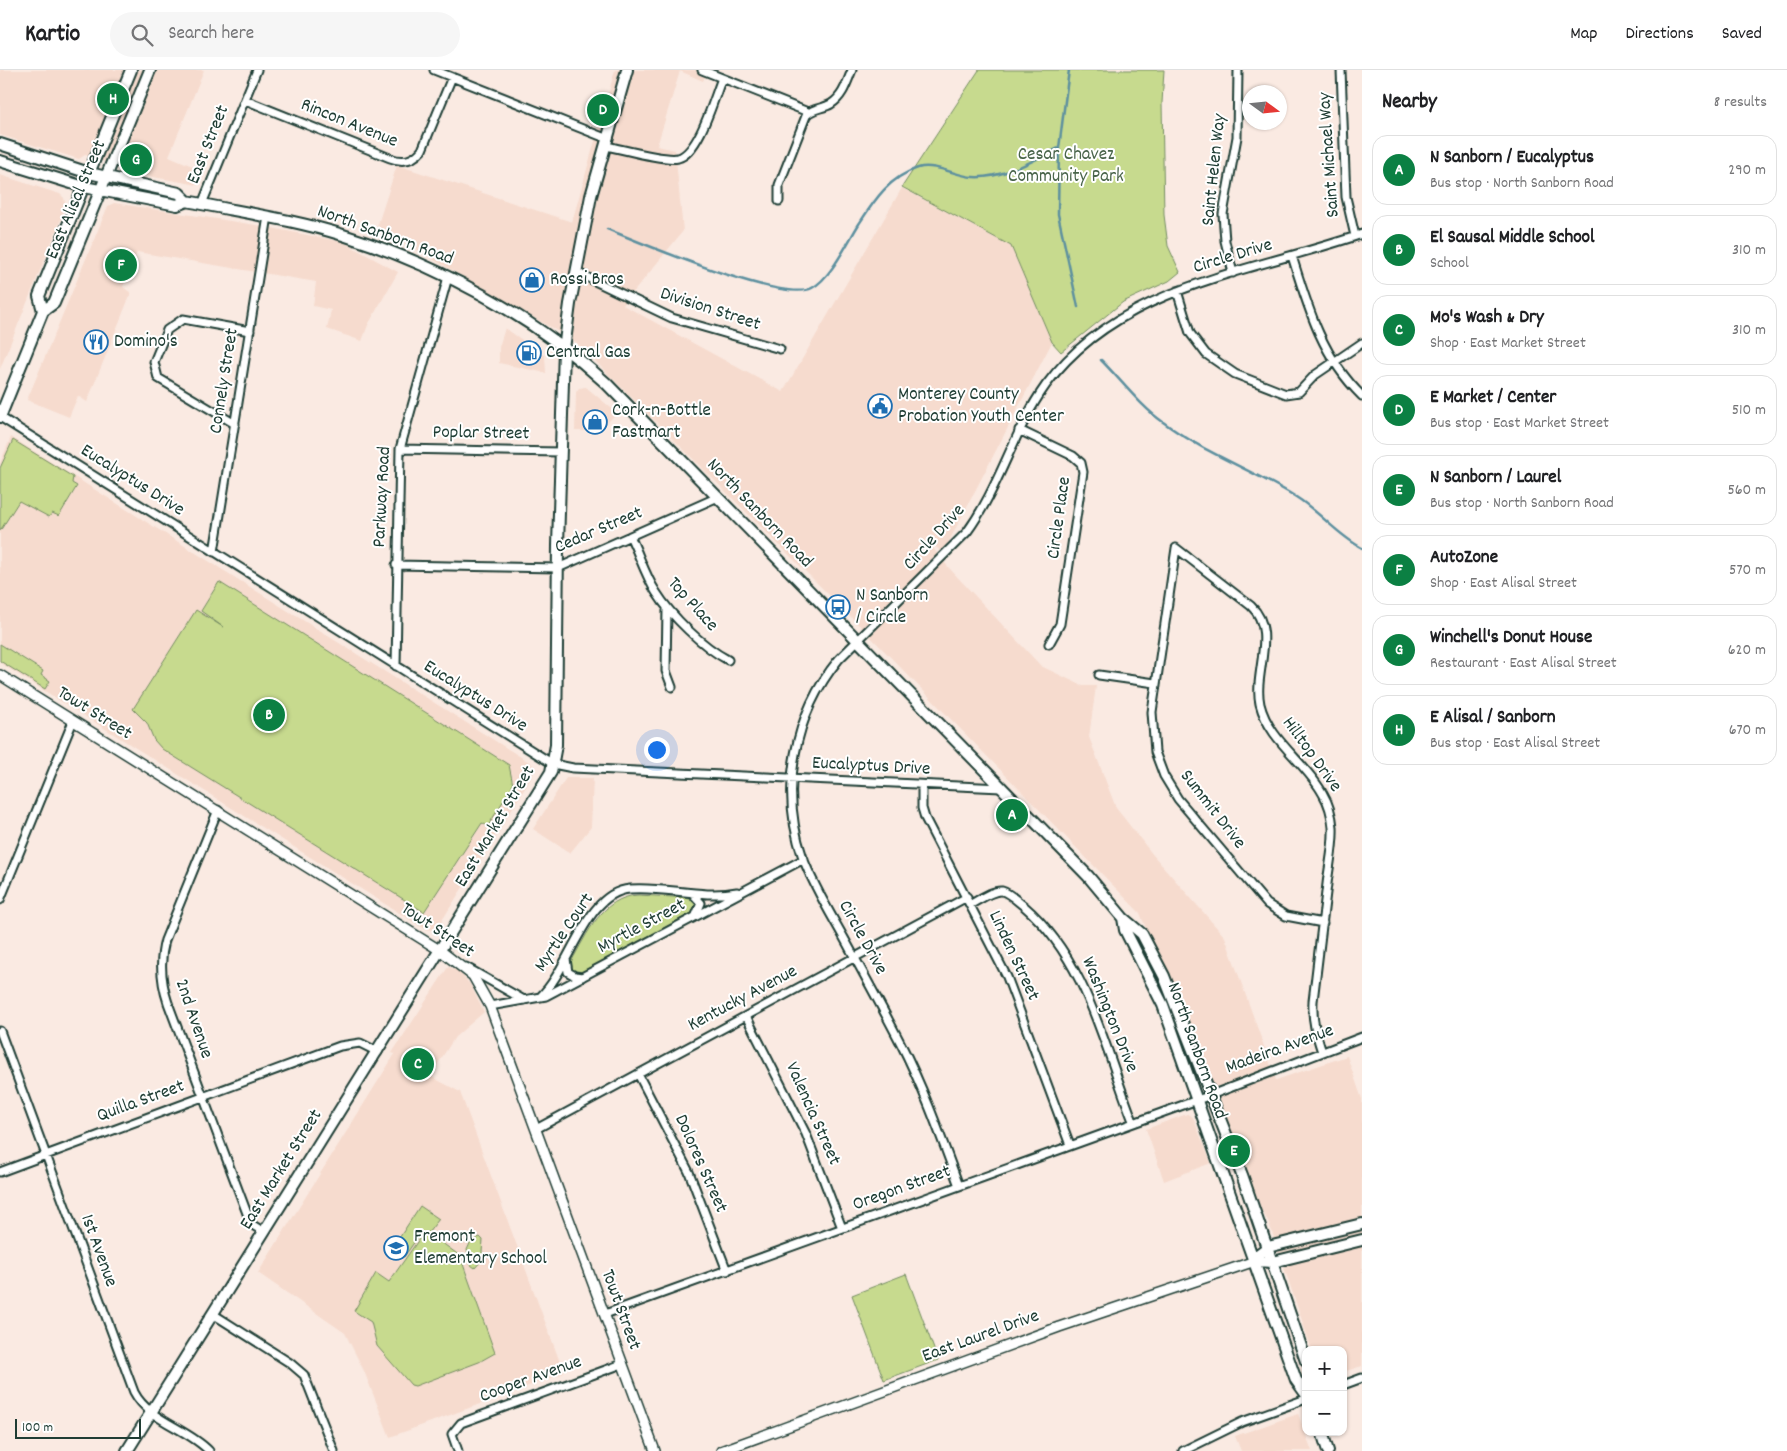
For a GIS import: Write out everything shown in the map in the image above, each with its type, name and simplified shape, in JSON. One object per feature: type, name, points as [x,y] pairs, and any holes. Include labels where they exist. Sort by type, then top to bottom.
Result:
[{"type":"main road","name":"East Alisal Street","points":[[0,417],[42,311],[39,296],[131,70]]},
{"type":"main road","name":"East Alisal Street","points":[[42,311],[54,303],[102,191],[150,70]]},
{"type":"main road","name":"East Market Street","points":[[127,1451],[441,951],[540,791],[553,764],[556,745],[558,568],[564,350],[576,272],[591,196],[627,70]]},
{"type":"main road","name":"North Sanborn Road","points":[[0,144],[89,173],[179,193],[187,201]]},
{"type":"main road","name":"North Sanborn Road","points":[[0,161],[102,191],[177,205],[187,201],[268,216],[343,235],[448,277],[501,307],[564,350],[610,388],[1088,876],[1123,918],[1142,934],[1175,1002],[1211,1095],[1268,1247],[1302,1349]]},
{"type":"main road","name":"North Sanborn Road","points":[[1123,918],[1125,930],[1163,1005],[1296,1380],[1304,1391]]},
{"type":"main road","points":[[1268,1247],[1362,1224]]},
{"type":"main road","name":"East Laurel Drive","points":[[1254,1261],[1273,1262],[1362,1240]]},
{"type":"main road","name":"East Laurel Drive","points":[[1254,1261],[1268,1247]]},
{"type":"main road","points":[[1323,1436],[1328,1451]]},
{"type":"street","name":"East Street","points":[[202,204],[258,70]]},
{"type":"street","points":[[434,70],[607,142],[668,158],[685,155],[695,144],[722,78]]},
{"type":"street","points":[[702,70],[808,112],[825,107],[838,99],[852,70]]},
{"type":"street","name":"Saint Helen Way","points":[[1233,273],[1223,221],[1237,137],[1238,70]]},
{"type":"street","name":"Saint Michael Way","points":[[1341,70],[1346,197],[1358,235]]},
{"type":"street","name":"Rincon Avenue","points":[[245,100],[404,162],[414,158],[422,150],[452,77]]},
{"type":"street","points":[[779,201],[778,185],[808,112]]},
{"type":"street","name":"Connely Street","points":[[214,552],[268,216]]},
{"type":"street","name":"Circle Drive","points":[[958,1186],[917,1078],[855,957],[818,890],[804,859],[794,820],[792,780],[796,748],[807,711],[832,668],[857,640],[967,532],[981,510],[1019,430],[1047,384],[1084,344],[1130,312],[1177,291],[1358,235]]},
{"type":"street","points":[[1292,256],[1314,325],[1334,362],[1362,396]]},
{"type":"street","name":"Division Street","points":[[576,272],[672,318],[780,349]]},
{"type":"street","name":"Parkway Road","points":[[396,666],[396,565],[400,449],[448,277]]},
{"type":"street","points":[[1177,291],[1187,326],[1197,344],[1215,361],[1235,374],[1286,394],[1294,394],[1334,362],[1362,343]]},
{"type":"street","points":[[235,424],[158,378],[154,362],[167,330],[183,319],[250,331]]},
{"type":"street","name":"Eucalyptus Drive","points":[[0,417],[553,764],[573,768],[792,780],[1001,788]]},
{"type":"street","name":"Circle Place","points":[[1019,430],[1073,456],[1081,463],[1084,472],[1060,624],[1049,644]]},
{"type":"street","name":"Poplar Street","points":[[400,449],[561,452]]},
{"type":"street","name":"Cedar Street","points":[[396,565],[558,568],[718,497]]},
{"type":"street","name":"Top Place","points":[[630,536],[655,591],[667,608],[712,652],[728,660]]},
{"type":"street","name":"Summit Drive","points":[[1176,548],[1155,683],[1152,720],[1155,752],[1164,776],[1178,799],[1272,908],[1290,918],[1322,923]]},
{"type":"street","name":"Hilltop Drive","points":[[1176,548],[1251,606],[1261,618],[1264,636],[1258,686],[1261,708],[1272,729],[1320,789],[1332,817],[1333,833],[1312,1012],[1314,1028],[1322,1052]]},
{"type":"street","points":[[667,608],[666,671],[672,687]]},
{"type":"street","points":[[1099,674],[1155,683]]},
{"type":"street","name":"Towt Street","points":[[0,675],[441,951],[456,961],[477,981],[490,1006],[655,1451]]},
{"type":"street","points":[[0,900],[73,721]]},
{"type":"street","name":"Linden Street","points":[[922,786],[922,808],[925,818],[971,904],[1014,993],[1070,1145]]},
{"type":"street","name":"2nd Avenue","points":[[218,810],[164,940],[161,960],[165,995],[251,1224],[264,1232]]},
{"type":"street","name":"Myrtle Street","points":[[490,1006],[537,999],[584,977],[804,859]]},
{"type":"street","name":"Myrtle Court","points":[[537,999],[548,988],[599,906],[616,893],[636,888],[730,894],[742,891]]},
{"type":"street","points":[[688,892],[696,896],[701,903],[699,912],[692,918]]},
{"type":"street","name":"Washington Drive","points":[[971,904],[994,892],[1005,892],[1036,918],[1062,948],[1085,992],[1133,1122]]},
{"type":"street","name":"Kentucky Avenue","points":[[536,1129],[966,897]]},
{"type":"street","points":[[567,956],[568,972],[575,976],[584,977]]},
{"type":"street","points":[[456,961],[525,1000]]},
{"type":"street","name":"Valencia Street","points":[[746,1016],[806,1134],[842,1228]]},
{"type":"street","name":"1st Avenue","points":[[0,1031],[131,1386],[139,1401],[152,1412],[208,1451]]},
{"type":"street","name":"Madeira Avenue","points":[[1211,1095],[1362,1037]]},
{"type":"street","name":"Quilla Street","points":[[0,1172],[346,1044],[360,1043],[378,1052]]},
{"type":"street","name":"Dolores Street","points":[[638,1074],[690,1172],[727,1271]]},
{"type":"street","name":"Oregon Street","points":[[605,1314],[1211,1095]]},
{"type":"street","name":"East Laurel Drive","points":[[721,1451],[1059,1327],[1254,1261]]},
{"type":"street","points":[[213,1314],[290,1363],[304,1375],[334,1451]]},
{"type":"street","name":"Cooper Avenue","points":[[458,1451],[452,1437],[453,1430],[460,1423],[622,1364]]},
{"type":"street","points":[[1347,1384],[1362,1378]]},
{"type":"street","points":[[1182,1451],[1235,1425],[1302,1400]]},
{"type":"shaded area","points":[[0,70],[204,70],[169,156],[204,171],[198,185],[142,175],[85,155],[79,159],[0,135]]},
{"type":"shaded area","points":[[615,70],[708,70],[703,81],[680,71],[657,146],[675,150],[683,231],[623,305],[783,392],[902,188],[1011,246],[1052,342],[943,553],[924,537],[949,568],[1041,666],[1083,686],[1096,686],[1089,737],[1116,808],[1153,855],[1225,937],[1276,1080],[1347,1056],[1362,1099],[1362,1366],[1347,1371],[1347,1346],[1311,1346],[1269,1223],[1234,1161],[1211,1095],[1140,913],[862,628],[576,342],[377,227],[397,165],[572,222]]},
{"type":"shaded area","points":[[0,175],[60,194],[64,198],[66,207],[0,369]]},
{"type":"shaded area","points":[[114,203],[256,225],[343,242],[398,272],[368,325],[362,341],[327,329],[331,310],[313,306],[316,282],[137,252],[123,287],[131,293],[87,402],[78,396],[69,417],[27,400],[108,206]]},
{"type":"shaded area","points":[[505,328],[545,356],[546,373],[499,363],[499,347]]},
{"type":"shaded area","points":[[586,387],[617,413],[599,431],[575,431],[576,392],[579,388]]},
{"type":"shaded area","points":[[11,437],[532,764],[534,771],[527,785],[436,930],[425,929],[0,663],[0,463]]},
{"type":"shaded area","points":[[566,778],[593,778],[591,827],[570,853],[533,829]]},
{"type":"shaded area","name":"Fremont Elementary School","points":[[448,967],[457,970],[470,984],[484,1012],[455,1037],[430,1076],[460,1092],[564,1373],[390,1437],[364,1371],[345,1333],[258,1273],[395,1054],[392,1053]]},
{"type":"shaded area","points":[[1187,1114],[1193,1117],[1211,1163],[1164,1181],[1146,1129]]},
{"type":"shaded area","points":[[1298,1414],[1302,1425],[1302,1436],[1306,1436],[1312,1451],[1241,1451],[1235,1436]]},
{"type":"green space","name":"Cesar Chavez Community Park","points":[[979,70],[1164,70],[1162,103],[1164,215],[1168,246],[1180,272],[1169,281],[1123,302],[1061,352],[1052,342],[1011,246],[902,187]]},
{"type":"green space","points":[[13,440],[73,477],[72,483],[77,486],[59,516],[52,513],[49,517],[19,501],[0,531],[0,468]]},
{"type":"green space","points":[[219,582],[509,765],[513,785],[488,826],[482,823],[424,912],[162,749],[154,740],[147,723],[133,709],[196,610],[223,627],[201,611]]},
{"type":"green space","points":[[0,644],[43,671],[41,675],[50,681],[45,689],[0,661]]},
{"type":"green space","points":[[638,895],[691,898],[698,903],[695,911],[580,973],[571,971],[571,962],[597,919],[615,902],[625,897]]},
{"type":"green space","points":[[420,1206],[439,1219],[428,1233],[420,1234],[404,1257],[392,1249]]},
{"type":"green space","points":[[430,1234],[460,1256],[495,1353],[479,1362],[415,1386],[411,1385],[377,1346],[371,1322],[354,1311],[376,1273],[389,1282],[422,1235]]},
{"type":"green space","points":[[480,1237],[483,1240],[482,1252],[484,1258],[475,1268],[471,1265],[467,1250],[471,1241]]},
{"type":"green space","points":[[906,1274],[938,1360],[884,1380],[852,1295]]},
{"type":"waterway","points":[[1069,70],[1059,148],[1058,214],[1078,307]]},
{"type":"waterway","points":[[607,229],[712,270],[773,288],[797,291],[812,288],[826,276],[859,224],[883,191],[908,172],[918,168],[931,167],[966,176],[984,177],[1007,172],[1059,148]]},
{"type":"waterway","points":[[1101,360],[1139,401],[1163,422],[1195,443],[1296,497],[1345,537],[1362,548]]},
{"type":"place","name":"E Alisal / Sanborn","points":[[113,99]]},
{"type":"place","name":"E Market / Center","points":[[603,110]]},
{"type":"place","name":"Winchell's Donut House","points":[[136,160]]},
{"type":"place","name":"AutoZone","points":[[121,265]]},
{"type":"place","name":"Rossi Bros","points":[[532,280]]},
{"type":"place","name":"Domino's","points":[[96,342]]},
{"type":"place","name":"Central Gas","points":[[529,353]]},
{"type":"place","name":"Monterey County Probation Youth Center","points":[[880,406]]},
{"type":"place","name":"Cork-n-Bottle Fastmart","points":[[595,422]]},
{"type":"place","name":"N Sanborn / Circle","points":[[838,607]]},
{"type":"place","name":"El Sausal Middle School","points":[[269,715]]},
{"type":"place","name":"N Sanborn / Eucalyptus","points":[[1012,815]]},
{"type":"place","name":"Mo's Wash & Dry","points":[[418,1064]]},
{"type":"place","name":"N Sanborn / Laurel","points":[[1234,1151]]},
{"type":"place","name":"Fremont Elementary School","points":[[396,1248]]}]
